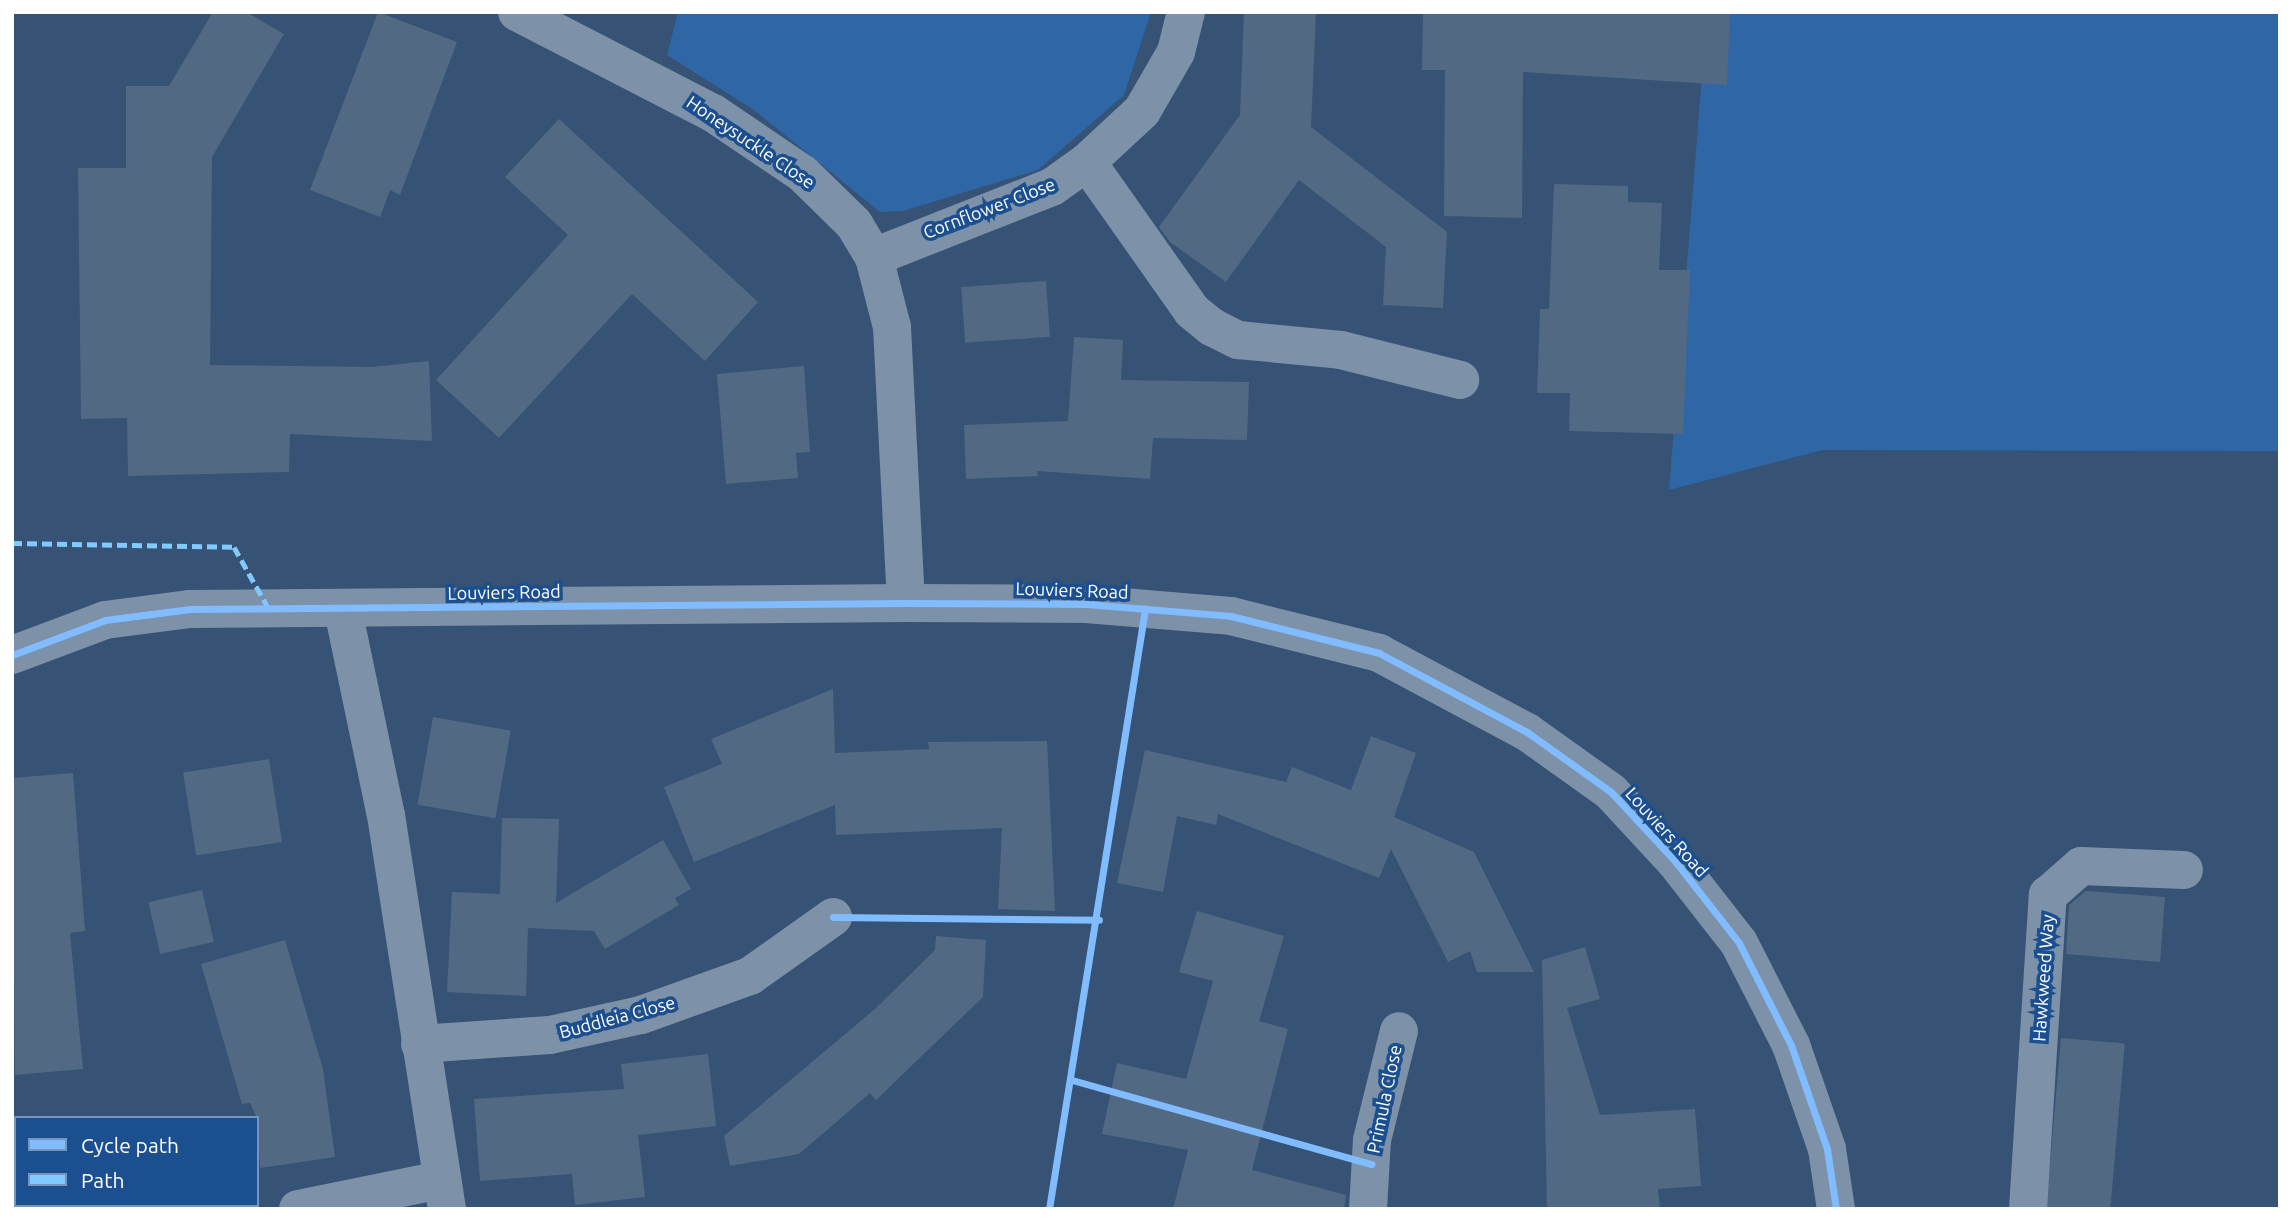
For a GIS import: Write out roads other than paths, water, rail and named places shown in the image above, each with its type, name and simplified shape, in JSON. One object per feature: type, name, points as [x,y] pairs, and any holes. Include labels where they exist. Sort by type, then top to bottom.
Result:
[{"type":"street","name":"Honeysuckle Close","points":[[517,12],[713,113],[783,160],[831,199],[874,257],[886,290],[899,400],[906,603]]},
{"type":"street","name":"Cornflower Close","points":[[874,257],[1052,187],[1087,162],[1142,111],[1176,52],[1186,12]]},
{"type":"street","points":[[1087,162],[1192,311],[1212,327],[1238,340],[1341,350],[1460,380]]},
{"type":"street","name":"Louviers Road","points":[[12,655],[106,620],[190,609],[343,610],[906,603],[1086,604],[1231,616],[1379,653],[1527,732],[1611,792],[1739,943],[1791,1045],[1827,1149],[1836,1209]]},
{"type":"street","points":[[298,1209],[444,1194],[386,815],[343,610]]},
{"type":"street","name":"Hawkweed Way","points":[[2028,1209],[2048,895],[2081,866],[2185,870]]},
{"type":"street","name":"Buddleia Close","points":[[420,1044],[550,1035],[641,1015],[750,976],[833,917]]},
{"type":"street","name":"Primula Close","points":[[1368,1209],[1372,1140],[1399,1031]]}]
